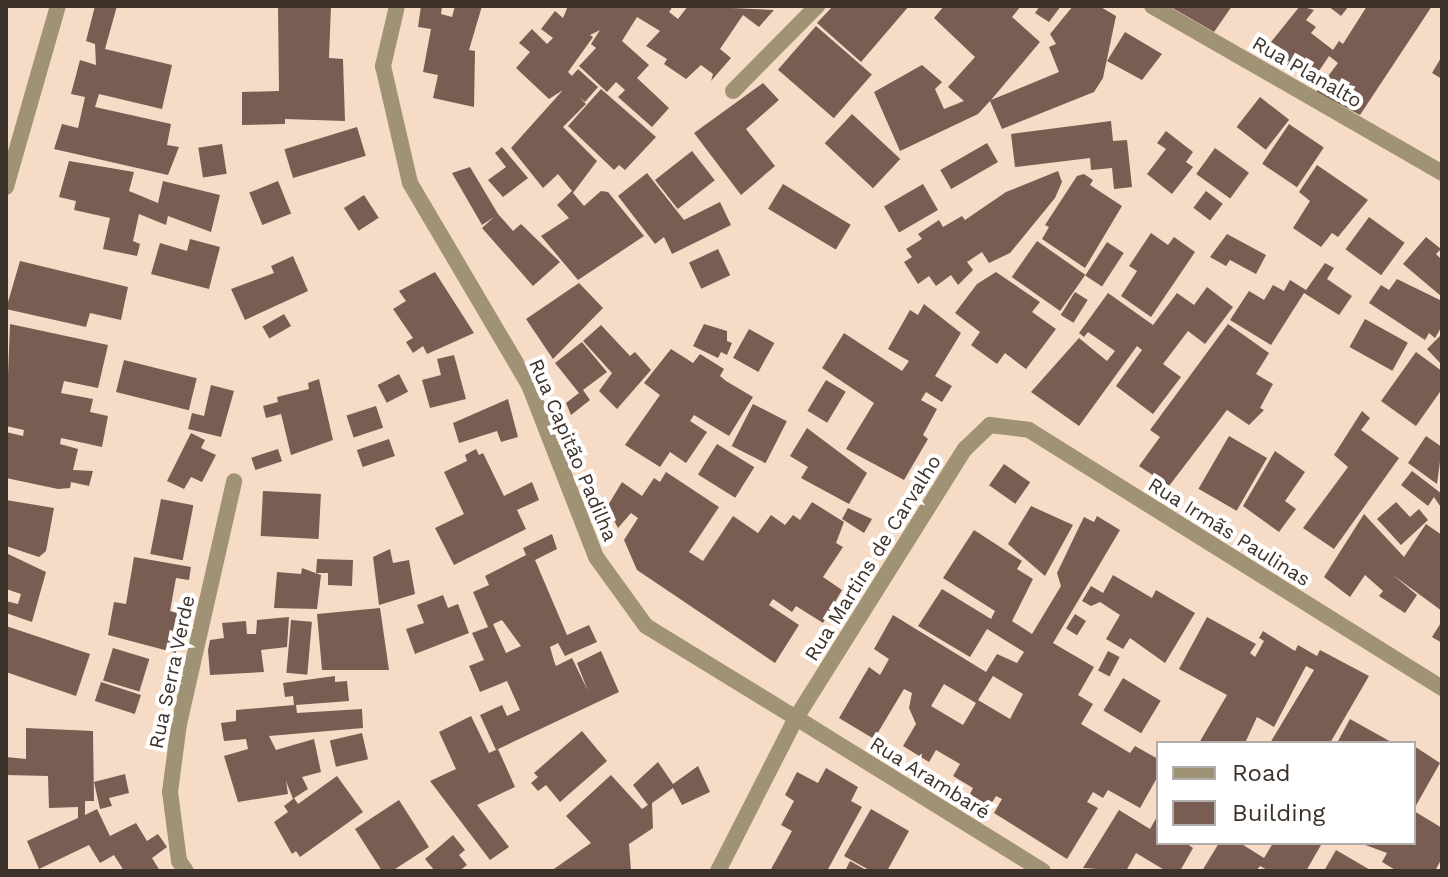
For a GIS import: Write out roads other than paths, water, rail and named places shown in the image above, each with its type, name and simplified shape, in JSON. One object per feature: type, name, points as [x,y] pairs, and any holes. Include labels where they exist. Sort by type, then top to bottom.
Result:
[{"type":"street","points":[[6,187],[58,6]]},
{"type":"street","name":"Rua Capitão Padilha","points":[[397,6],[383,66],[410,183],[529,385],[596,557],[646,626],[796,718]]},
{"type":"street","points":[[733,91],[817,6]]},
{"type":"street","name":"Rua Planalto","points":[[1152,6],[1442,173]]},
{"type":"street","name":"Rua Martins de Carvalho","points":[[796,718],[965,449],[990,425]]},
{"type":"street","name":"Rua Irmãs Paulinas","points":[[990,425],[1029,430],[1442,688]]},
{"type":"street","name":"Rua Serra Verde","points":[[186,871],[179,861],[170,792],[179,724],[234,481]]},
{"type":"street","points":[[718,871],[796,718]]},
{"type":"street","name":"Rua Arambaré","points":[[796,718],[1043,871]]}]
